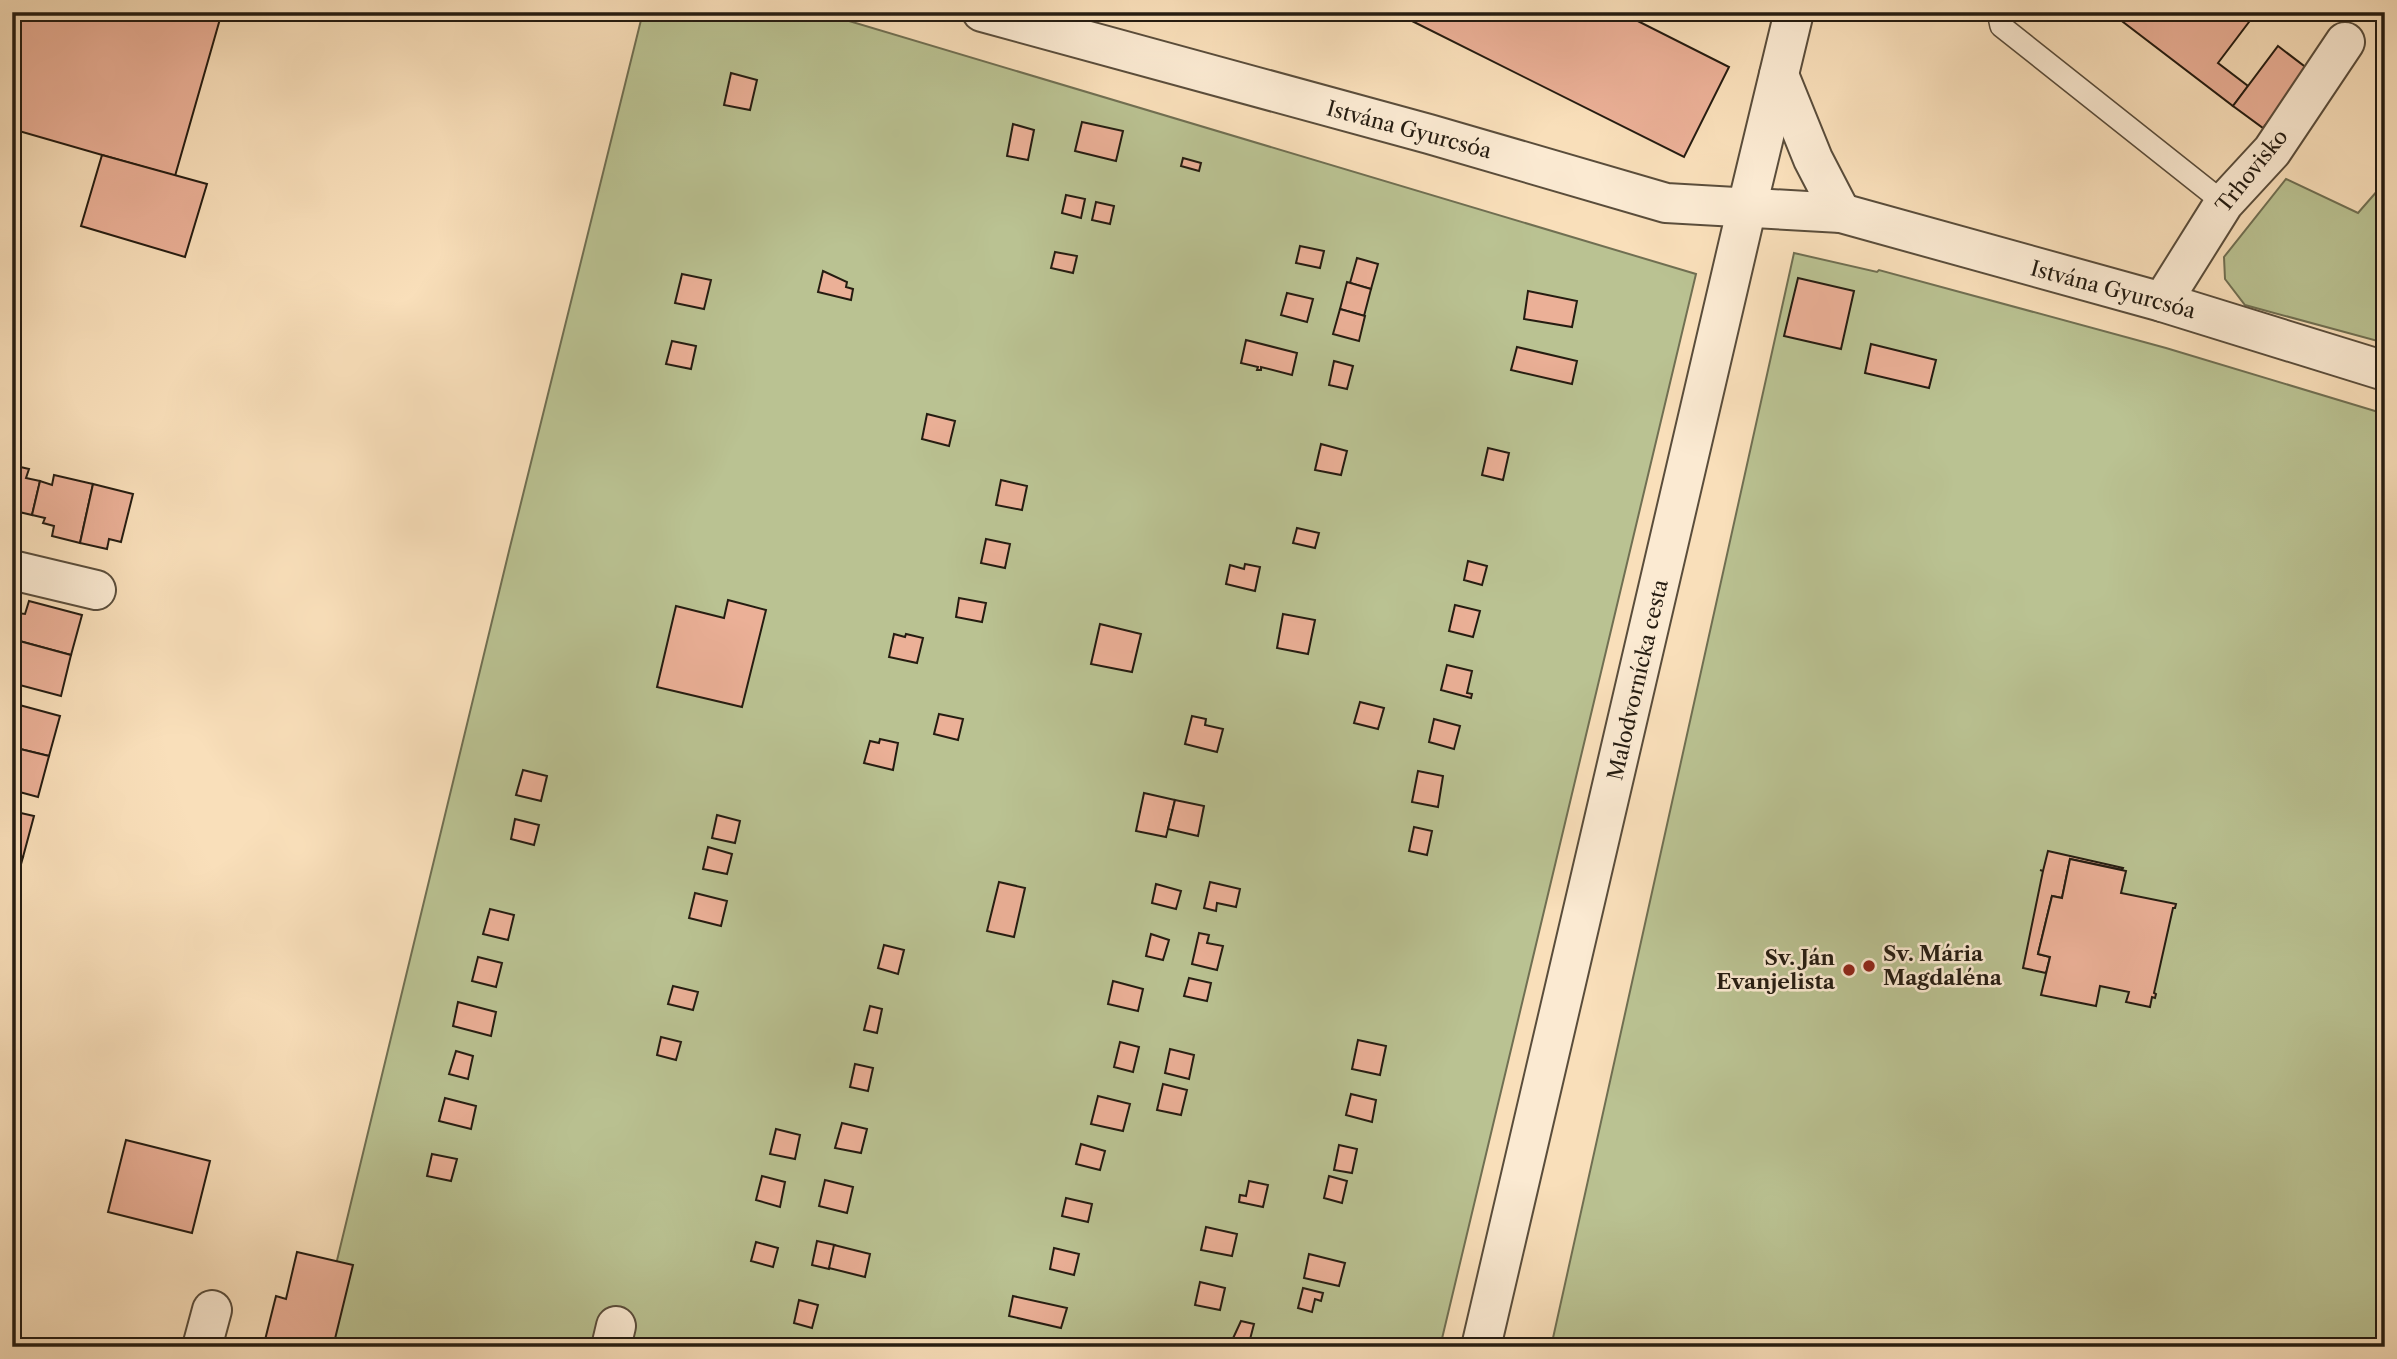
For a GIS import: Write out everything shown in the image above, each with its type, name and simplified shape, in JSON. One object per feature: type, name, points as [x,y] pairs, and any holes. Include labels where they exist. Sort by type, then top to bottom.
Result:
[{"type":"street","name":"Istvána Gyurcsóa","points":[[982,12],[1429,134],[1666,203],[1841,213],[2162,302],[2385,371]]},
{"type":"street","name":"Malodvornícka cesta","points":[[1481,1347],[1794,12]]},
{"type":"street","name":"Trhovisko","points":[[2162,302],[2224,203],[2272,151],[2345,42]]},
{"type":"street","points":[[1779,75],[1813,159],[1841,213]]},
{"type":"street","points":[[12,570],[96,590]]},
{"type":"street","points":[[202,1347],[212,1310]]},
{"type":"lane","points":[[1998,12],[2001,26],[2224,203]]},
{"type":"green space","points":[[643,12],[819,12],[1696,274],[1440,1347],[316,1347]]},
{"type":"green space","points":[[2286,179],[2358,213],[2385,182],[2385,343],[2245,305],[2225,279],[2224,257]]},
{"type":"green space","points":[[1794,253],[1877,272],[1879,270],[2166,348],[2385,414],[2385,1347],[1551,1347]]},
{"type":"building","points":[[12,12],[222,12],[175,176],[12,129]]},
{"type":"building","points":[[1394,12],[1620,12],[1729,67],[1684,157]]},
{"type":"building","points":[[2110,12],[2244,12],[2252,18],[2218,63],[2248,86],[2233,106]]},
{"type":"building","points":[[2278,46],[2308,69],[2263,128],[2233,106]]},
{"type":"building","points":[[731,73],[757,80],[750,110],[724,105]]},
{"type":"building","points":[[1082,122],[1123,131],[1116,161],[1075,151]]},
{"type":"building","points":[[1013,124],[1034,130],[1028,160],[1007,156]]},
{"type":"building","points":[[102,155],[207,184],[185,257],[81,226]]},
{"type":"building","points":[[1183,158],[1201,163],[1199,171],[1181,166]]},
{"type":"building","points":[[1066,195],[1085,199],[1081,218],[1062,213]]},
{"type":"building","points":[[1096,202],[1114,206],[1110,224],[1092,220]]},
{"type":"building","points":[[1300,246],[1324,251],[1320,268],[1296,263]]},
{"type":"building","points":[[1055,252],[1077,256],[1073,273],[1051,268]]},
{"type":"building","points":[[1357,258],[1378,264],[1371,289],[1350,283]]},
{"type":"building","points":[[823,271],[847,282],[846,287],[853,289],[851,300],[818,292]]},
{"type":"building","points":[[682,274],[711,280],[704,309],[675,303]]},
{"type":"building","points":[[1798,278],[1854,291],[1841,349],[1784,336]]},
{"type":"building","points":[[1347,282],[1371,289],[1364,316],[1340,309]]},
{"type":"building","points":[[1528,291],[1577,301],[1572,327],[1524,319]]},
{"type":"building","points":[[1287,293],[1313,299],[1307,322],[1281,315]]},
{"type":"building","points":[[1340,309],[1365,316],[1359,341],[1333,334]]},
{"type":"building","points":[[1246,340],[1297,353],[1292,375],[1261,367],[1261,370],[1257,370],[1258,367],[1241,363]]},
{"type":"building","points":[[672,341],[696,346],[691,369],[666,364]]},
{"type":"building","points":[[1871,344],[1936,360],[1929,388],[1865,373]]},
{"type":"building","points":[[1517,347],[1577,361],[1572,384],[1511,370]]},
{"type":"building","points":[[1334,361],[1353,366],[1347,389],[1329,385]]},
{"type":"building","points":[[927,414],[955,421],[949,446],[922,439]]},
{"type":"building","points":[[1321,444],[1347,451],[1341,475],[1315,470]]},
{"type":"building","points":[[1488,448],[1509,453],[1503,480],[1482,475]]},
{"type":"building","points":[[12,465],[29,469],[26,478],[40,481],[32,515],[19,512],[17,517],[12,516]]},
{"type":"building","points":[[54,475],[93,484],[80,543],[52,536],[54,526],[43,523],[45,518],[32,515],[40,481],[52,485]]},
{"type":"building","points":[[1001,480],[1027,486],[1022,510],[996,505]]},
{"type":"building","points":[[93,484],[133,494],[121,542],[109,539],[107,549],[80,543]]},
{"type":"building","points":[[1297,528],[1319,533],[1315,548],[1293,543]]},
{"type":"building","points":[[986,539],[1010,544],[1005,568],[981,563]]},
{"type":"building","points":[[1468,561],[1487,566],[1482,585],[1464,580]]},
{"type":"building","points":[[1245,564],[1260,567],[1255,591],[1226,584],[1230,565],[1244,569]]},
{"type":"building","points":[[959,598],[986,603],[982,622],[956,617]]},
{"type":"building","points":[[728,600],[766,610],[742,707],[657,687],[676,606],[724,618]]},
{"type":"building","points":[[29,601],[82,615],[71,655],[12,639],[18,613],[25,614]]},
{"type":"building","points":[[1455,605],[1480,611],[1473,637],[1449,631]]},
{"type":"building","points":[[1283,614],[1315,620],[1308,654],[1277,648]]},
{"type":"building","points":[[1100,624],[1141,634],[1132,672],[1091,664]]},
{"type":"building","points":[[894,634],[923,638],[917,663],[889,657]]},
{"type":"building","points":[[12,639],[71,655],[61,696],[12,683]]},
{"type":"building","points":[[1447,665],[1472,671],[1467,693],[1472,694],[1471,698],[1441,690]]},
{"type":"building","points":[[1360,702],[1384,708],[1378,729],[1354,723]]},
{"type":"building","points":[[12,703],[60,716],[49,756],[12,747]]},
{"type":"building","points":[[939,714],[963,719],[958,740],[934,734]]},
{"type":"building","points":[[1192,716],[1206,719],[1205,725],[1223,729],[1217,752],[1185,744]]},
{"type":"building","points":[[1434,719],[1460,726],[1454,749],[1429,742]]},
{"type":"building","points":[[880,739],[898,743],[893,770],[864,763],[870,741],[879,743]]},
{"type":"building","points":[[12,747],[49,756],[38,797],[12,790]]},
{"type":"building","points":[[523,770],[547,776],[541,801],[516,795]]},
{"type":"building","points":[[1418,771],[1443,776],[1438,807],[1412,802]]},
{"type":"building","points":[[1144,793],[1175,800],[1166,837],[1136,831]]},
{"type":"building","points":[[1175,800],[1204,806],[1198,836],[1168,829]]},
{"type":"building","points":[[12,811],[34,816],[23,857],[12,854]]},
{"type":"building","points":[[717,815],[740,821],[735,843],[712,838]]},
{"type":"building","points":[[515,819],[539,825],[534,845],[511,839]]},
{"type":"building","points":[[1414,827],[1432,831],[1427,855],[1409,851]]},
{"type":"building","points":[[708,847],[732,854],[727,874],[703,869]]},
{"type":"building","points":[[2048,851],[2123,868],[2122,870],[2070,859],[2062,898],[2052,896],[2038,954],[2050,957],[2046,973],[2023,968]]},
{"type":"building","points":[[12,854],[23,857],[12,897]]},
{"type":"building","points":[[2070,859],[2126,871],[2121,893],[2176,904],[2155,998],[2152,997],[2150,1007],[2126,1002],[2129,992],[2100,986],[2096,1006],[2041,995],[2050,957],[2038,954],[2052,896],[2062,898]]},
{"type":"building","points":[[999,882],[1025,888],[1014,937],[987,931]]},
{"type":"building","points":[[1210,882],[1240,889],[1236,907],[1217,903],[1216,911],[1204,908]]},
{"type":"building","points":[[1156,884],[1181,891],[1176,909],[1152,903]]},
{"type":"building","points":[[695,893],[727,901],[721,926],[689,918]]},
{"type":"building","points":[[490,909],[514,915],[508,940],[483,934]]},
{"type":"building","points":[[1199,933],[1209,935],[1207,943],[1223,946],[1217,970],[1192,964]]},
{"type":"building","points":[[1151,934],[1169,940],[1163,960],[1146,956]]},
{"type":"building","points":[[884,945],[904,950],[898,974],[878,968]]},
{"type":"building","points":[[478,957],[502,963],[496,987],[472,981]]},
{"type":"building","points":[[1189,978],[1211,983],[1207,1001],[1184,996]]},
{"type":"building","points":[[1113,981],[1143,989],[1138,1011],[1108,1004]]},
{"type":"building","points":[[673,986],[698,992],[693,1010],[668,1004]]},
{"type":"building","points":[[458,1002],[496,1012],[491,1036],[453,1026]]},
{"type":"building","points":[[870,1006],[882,1009],[877,1033],[864,1030]]},
{"type":"building","points":[[661,1037],[681,1042],[676,1060],[657,1055]]},
{"type":"building","points":[[1358,1040],[1386,1046],[1380,1075],[1352,1069]]},
{"type":"building","points":[[1120,1042],[1139,1047],[1133,1072],[1114,1067]]},
{"type":"building","points":[[1170,1049],[1194,1055],[1189,1079],[1165,1073]]},
{"type":"building","points":[[456,1051],[473,1056],[468,1079],[449,1074]]},
{"type":"building","points":[[855,1064],[873,1068],[868,1091],[850,1087]]},
{"type":"building","points":[[1163,1084],[1187,1090],[1181,1115],[1157,1110]]},
{"type":"building","points":[[1351,1094],[1376,1100],[1372,1122],[1346,1115]]},
{"type":"building","points":[[1098,1096],[1130,1104],[1123,1131],[1091,1124]]},
{"type":"building","points":[[445,1098],[476,1106],[471,1129],[439,1121]]},
{"type":"building","points":[[842,1123],[867,1129],[861,1153],[835,1148]]},
{"type":"building","points":[[776,1129],[800,1135],[795,1159],[770,1154]]},
{"type":"building","points":[[126,1140],[210,1161],[192,1233],[108,1212]]},
{"type":"building","points":[[1081,1144],[1105,1151],[1100,1170],[1076,1164]]},
{"type":"building","points":[[1339,1145],[1357,1149],[1352,1173],[1334,1170]]},
{"type":"building","points":[[432,1154],[457,1159],[451,1181],[427,1176]]},
{"type":"building","points":[[762,1176],[785,1182],[780,1207],[756,1200]]},
{"type":"building","points":[[1329,1176],[1347,1181],[1342,1203],[1324,1198]]},
{"type":"building","points":[[825,1180],[853,1187],[847,1213],[819,1206]]},
{"type":"building","points":[[1249,1181],[1268,1185],[1263,1207],[1239,1202],[1240,1195],[1246,1196]]},
{"type":"building","points":[[1066,1198],[1092,1204],[1088,1222],[1062,1216]]},
{"type":"building","points":[[1206,1227],[1237,1234],[1232,1256],[1201,1250]]},
{"type":"building","points":[[817,1241],[835,1245],[829,1269],[812,1265]]},
{"type":"building","points":[[756,1242],[778,1248],[773,1267],[751,1261]]},
{"type":"building","points":[[834,1245],[870,1254],[865,1277],[829,1268]]},
{"type":"building","points":[[1054,1248],[1079,1254],[1074,1275],[1050,1269]]},
{"type":"building","points":[[297,1252],[353,1265],[333,1347],[276,1347],[264,1344],[276,1296],[286,1299]]},
{"type":"building","points":[[1309,1254],[1345,1263],[1339,1286],[1304,1278]]},
{"type":"building","points":[[1200,1282],[1225,1288],[1220,1310],[1195,1305]]},
{"type":"building","points":[[1303,1288],[1323,1293],[1321,1301],[1315,1299],[1312,1312],[1298,1308]]},
{"type":"building","points":[[1013,1296],[1067,1308],[1061,1328],[1009,1316]]},
{"type":"building","points":[[799,1300],[818,1305],[812,1328],[794,1323]]},
{"type":"building","points":[[1241,1321],[1254,1324],[1248,1347],[1229,1347]]},
{"type":"place","name":"Sv. Mária Magdaléna","points":[[1869,966]]},
{"type":"place","name":"Sv. Ján Evanjelista","points":[[1849,970]]}]
